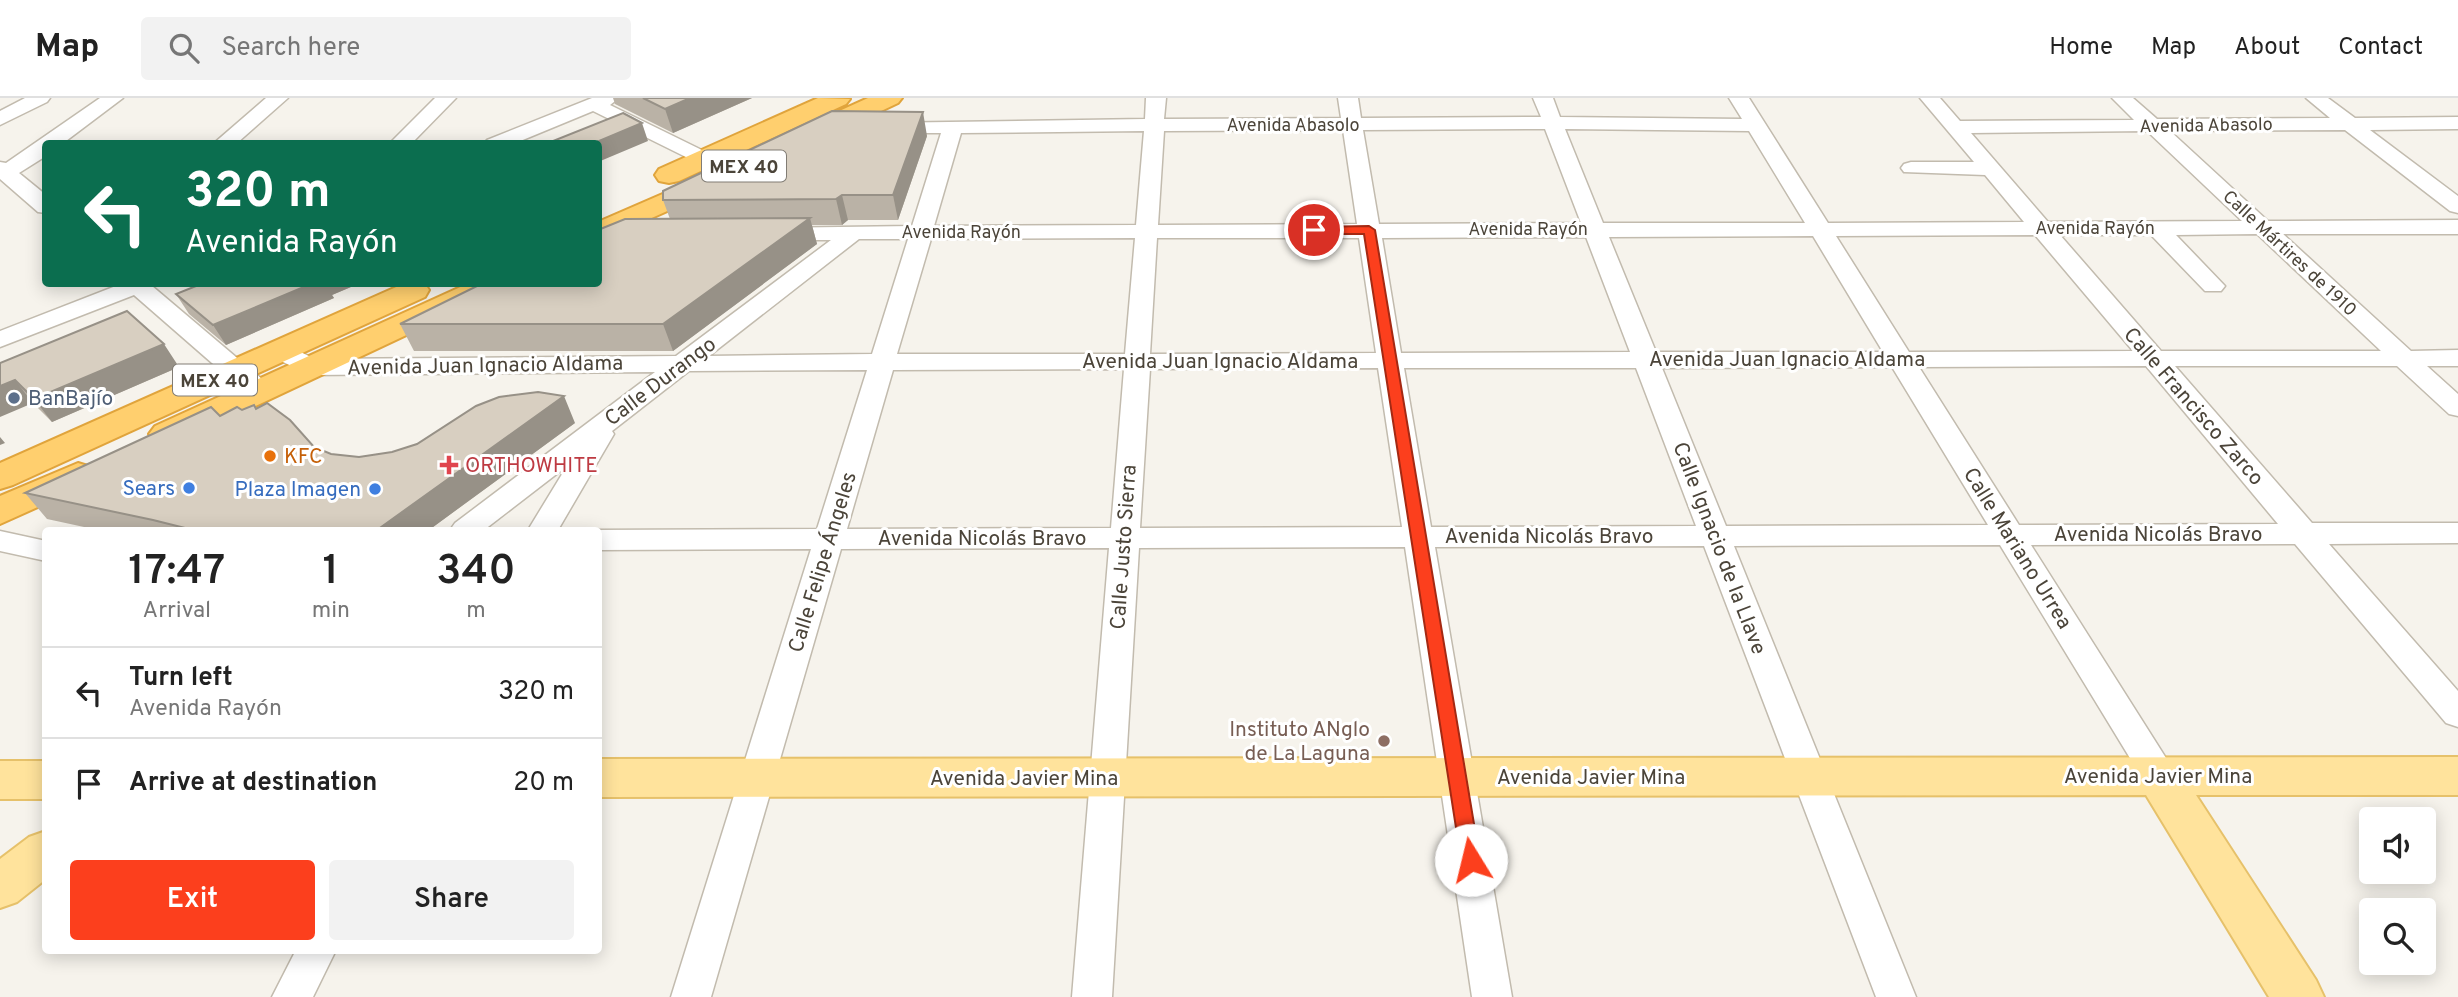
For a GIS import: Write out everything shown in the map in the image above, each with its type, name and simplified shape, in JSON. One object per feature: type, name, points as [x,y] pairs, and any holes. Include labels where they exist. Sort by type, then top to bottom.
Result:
[{"type":"highway","name":"MEX 40","points":[[602,205],[839,98]]},
{"type":"highway","name":"MEX 40","points":[[602,232],[889,98]]},
{"type":"highway","name":"MEX 40","points":[[0,511],[248,381],[279,351],[422,287]]},
{"type":"highway","name":"MEX 40","points":[[0,477],[248,381],[311,367],[484,287]]},
{"type":"main road","name":"Calle Mariano Urrea","points":[[2159,776],[2298,997]]},
{"type":"main road","name":"Avenida Javier Mina","points":[[602,778],[2458,776]]},
{"type":"main road","points":[[0,780],[42,780]]},
{"type":"main road","points":[[0,887],[42,855]]},
{"type":"street","points":[[0,119],[40,98]]},
{"type":"street","points":[[54,140],[113,98]]},
{"type":"street","points":[[228,140],[278,98]]},
{"type":"street","points":[[403,140],[446,98]]},
{"type":"street","name":"Calle Mariano Urrea","points":[[1739,98],[2159,776]]},
{"type":"street","name":"Calle Francisco Zarco","points":[[1930,98],[2458,714]]},
{"type":"street","name":"Calle Mártires de 1910","points":[[2122,98],[2458,408]]},
{"type":"street","points":[[2316,98],[2458,206]]},
{"type":"street","points":[[504,140],[603,100],[705,159]]},
{"type":"street","points":[[1350,111],[1492,997]]},
{"type":"street","name":"Avenida Abasolo","points":[[830,125],[953,127],[1155,112],[1350,111],[1548,111],[1756,125]]},
{"type":"street","name":"Calle Ignacio de la Llave","points":[[1548,111],[1896,997]]},
{"type":"street","name":"Calle Justo Sierra","points":[[1092,997],[1155,112]]},
{"type":"street","name":"Avenida Abasolo","points":[[1955,127],[2458,123]]},
{"type":"street","name":"Calle Felipe Ángeles","points":[[691,997],[953,127]]},
{"type":"street","points":[[42,148],[3,171],[42,204]]},
{"type":"street","points":[[1911,168],[1991,169]]},
{"type":"street","name":"Avenida Rayón","points":[[747,233],[2458,227]]},
{"type":"street","points":[[2157,228],[2213,286]]},
{"type":"street","name":"Calle Durango","points":[[470,527],[855,232]]},
{"type":"street","points":[[602,234],[653,234]]},
{"type":"street","points":[[0,340],[131,287]]},
{"type":"street","points":[[141,287],[248,381]]},
{"type":"street","name":"Avenida Juan Ignacio Aldama","points":[[279,351],[311,367],[882,362],[2458,358]]},
{"type":"street","points":[[545,527],[607,422]]},
{"type":"street","name":"Avenida Nicolás Bravo","points":[[602,540],[2458,533]]},
{"type":"street","points":[[0,541],[42,550]]},
{"type":"street","points":[[292,997],[315,954]]},
{"type":"building","points":[[643,98],[690,98],[665,109]]},
{"type":"building","points":[[832,111],[923,112],[893,195],[842,195],[836,199],[663,200],[663,191]]},
{"type":"building","points":[[623,113],[642,123],[602,140],[556,140]]},
{"type":"building","points":[[810,218],[663,324],[400,324],[475,287],[602,287],[602,228],[625,219]]},
{"type":"building","points":[[194,287],[304,287],[213,325],[176,294]]},
{"type":"building","points":[[127,311],[164,344],[34,399],[15,380],[0,386],[0,363]]},
{"type":"building","points":[[538,392],[564,396],[381,527],[181,527],[25,493],[211,407],[220,416],[237,407],[242,410],[254,405],[256,409],[267,403],[290,420],[314,447],[331,454],[359,457],[392,452],[417,444],[476,406],[499,397]]},
{"type":"place","name":"BanBajío","points":[[14,398]]},
{"type":"place","name":"KFC","points":[[270,456]]},
{"type":"place","name":"ORTHOWHITE","points":[[449,465]]},
{"type":"place","name":"Sears","points":[[189,488]]},
{"type":"place","name":"Plaza Imagen","points":[[375,489]]},
{"type":"place","name":"Instituto ANglo de La Laguna","points":[[1384,741]]},
{"type":"route","points":[[1314,230],[1369,230],[1471,860]]}]
